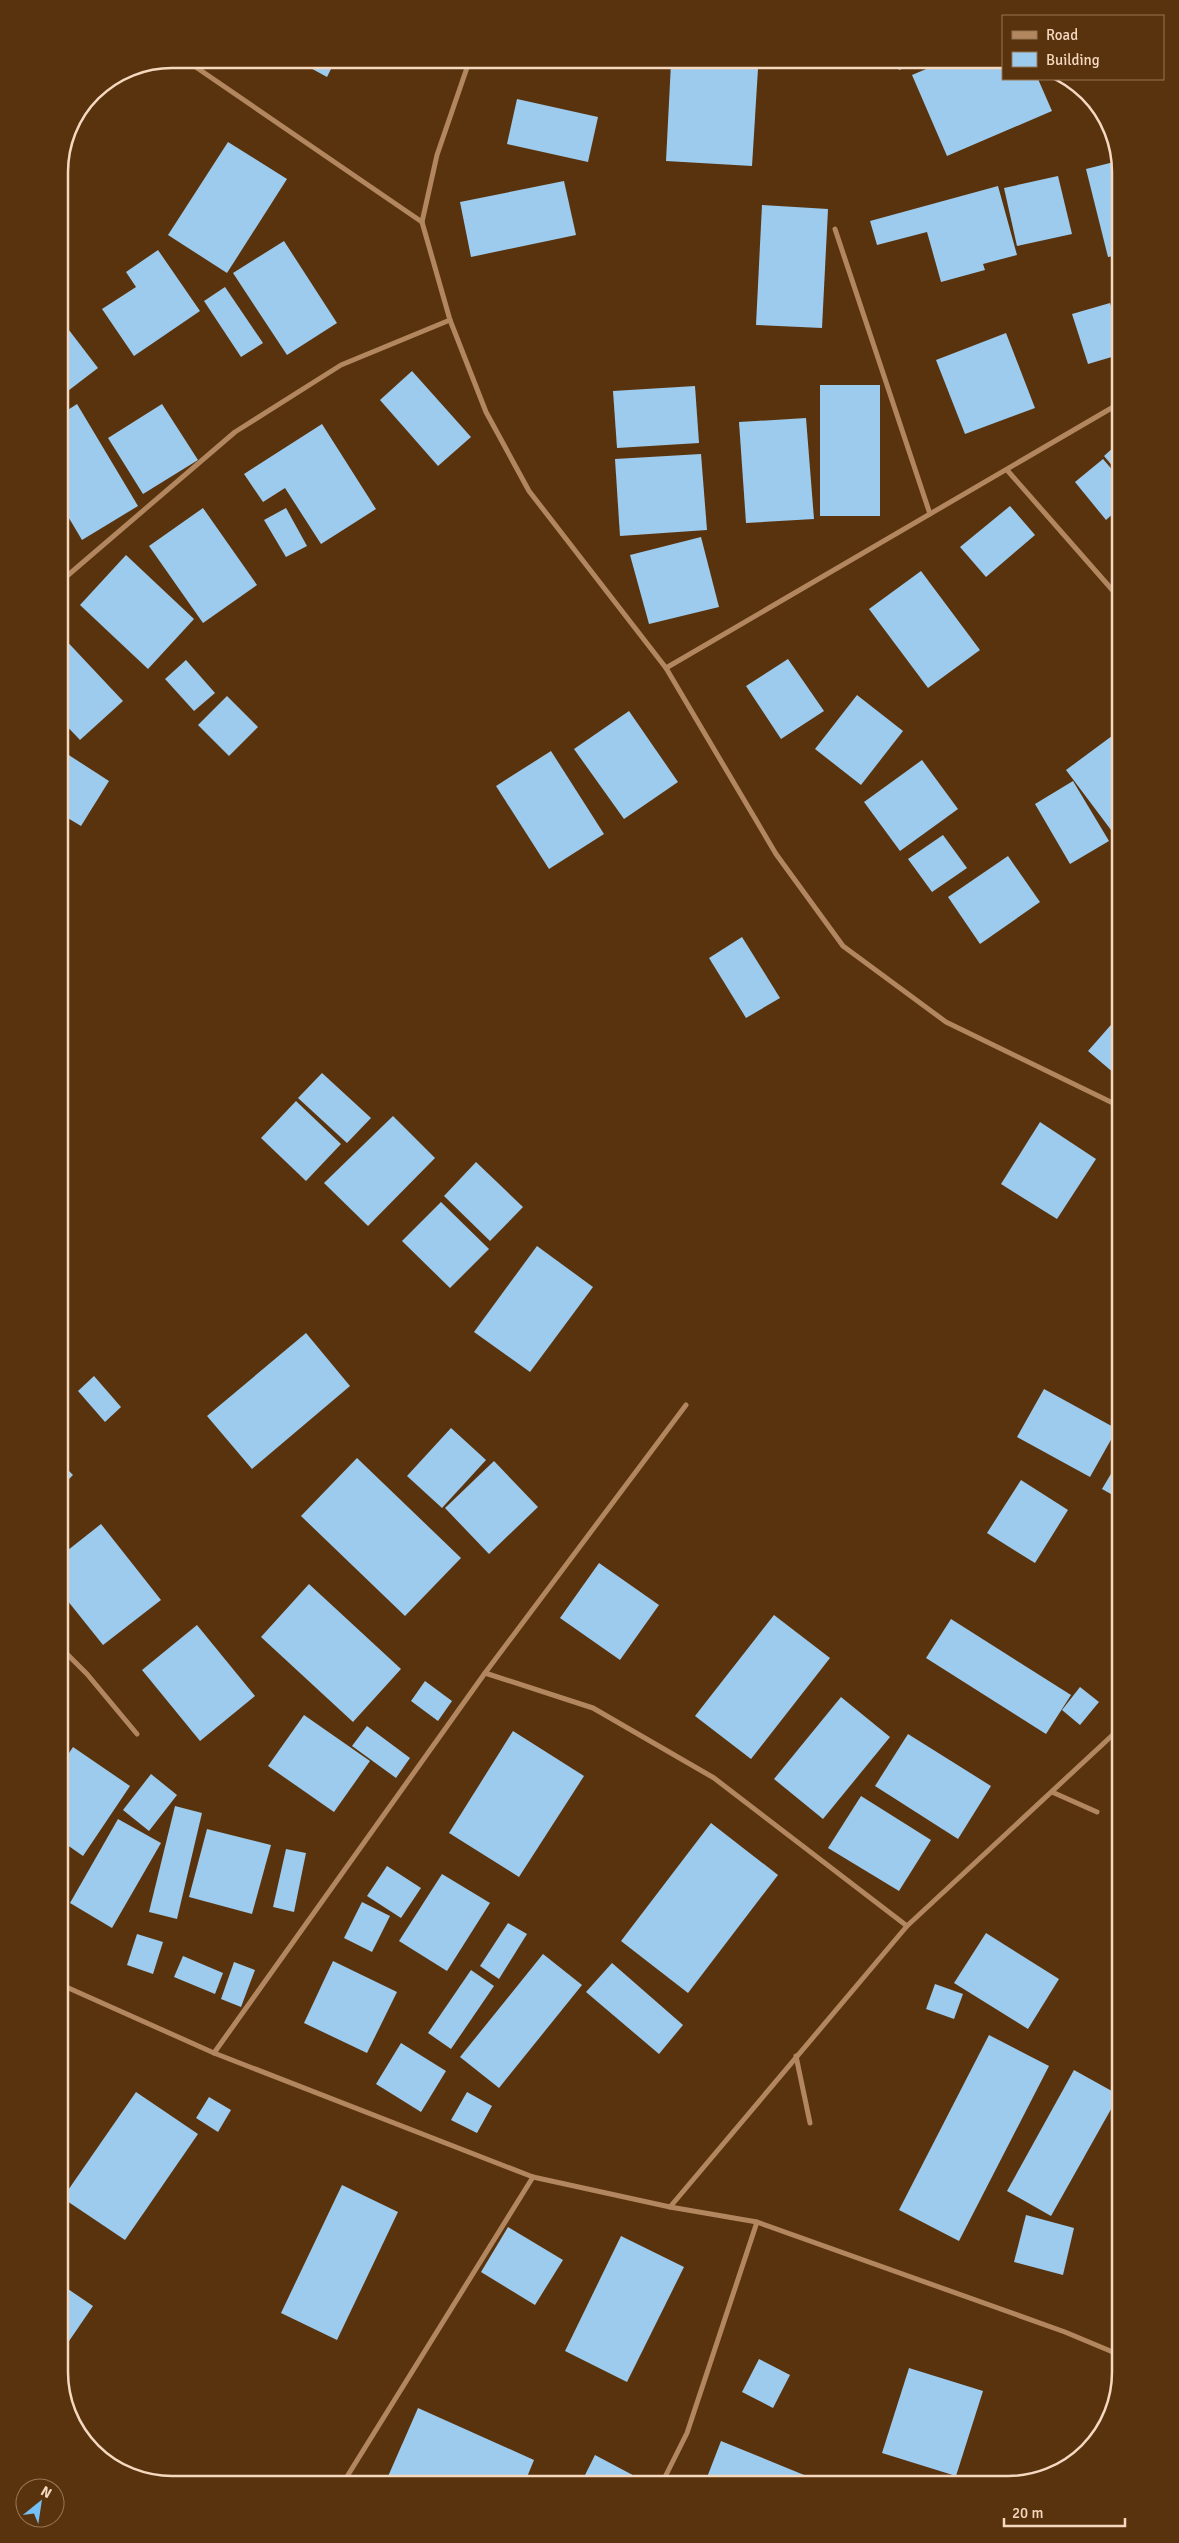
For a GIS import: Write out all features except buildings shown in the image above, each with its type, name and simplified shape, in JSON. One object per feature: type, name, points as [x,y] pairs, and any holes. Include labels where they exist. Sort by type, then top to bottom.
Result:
[{"type":"street","points":[[197,68],[422,222]]},
{"type":"street","points":[[467,68],[437,155],[422,222],[450,320],[486,412],[529,490],[666,668],[776,854],[843,946],[946,1022],[1112,1103]]},
{"type":"street","points":[[835,229],[930,514]]},
{"type":"street","points":[[68,575],[235,432],[341,365],[450,320]]},
{"type":"street","points":[[666,668],[1112,408]]},
{"type":"street","points":[[1007,470],[1112,590]]},
{"type":"street","points":[[214,2053],[486,1673],[686,1405]]},
{"type":"street","points":[[67,1654],[87,1674],[137,1734]]},
{"type":"street","points":[[486,1673],[593,1708],[714,1778],[907,1926]]},
{"type":"street","points":[[670,2207],[907,1926],[1112,1736]]},
{"type":"street","points":[[1052,1792],[1097,1812]]},
{"type":"street","points":[[67,1987],[214,2053],[533,2178],[670,2207],[757,2222],[1065,2332],[1112,2352]]},
{"type":"street","points":[[796,2056],[810,2123]]},
{"type":"street","points":[[348,2475],[533,2178]]},
{"type":"street","points":[[666,2476],[687,2433],[757,2222]]}]
